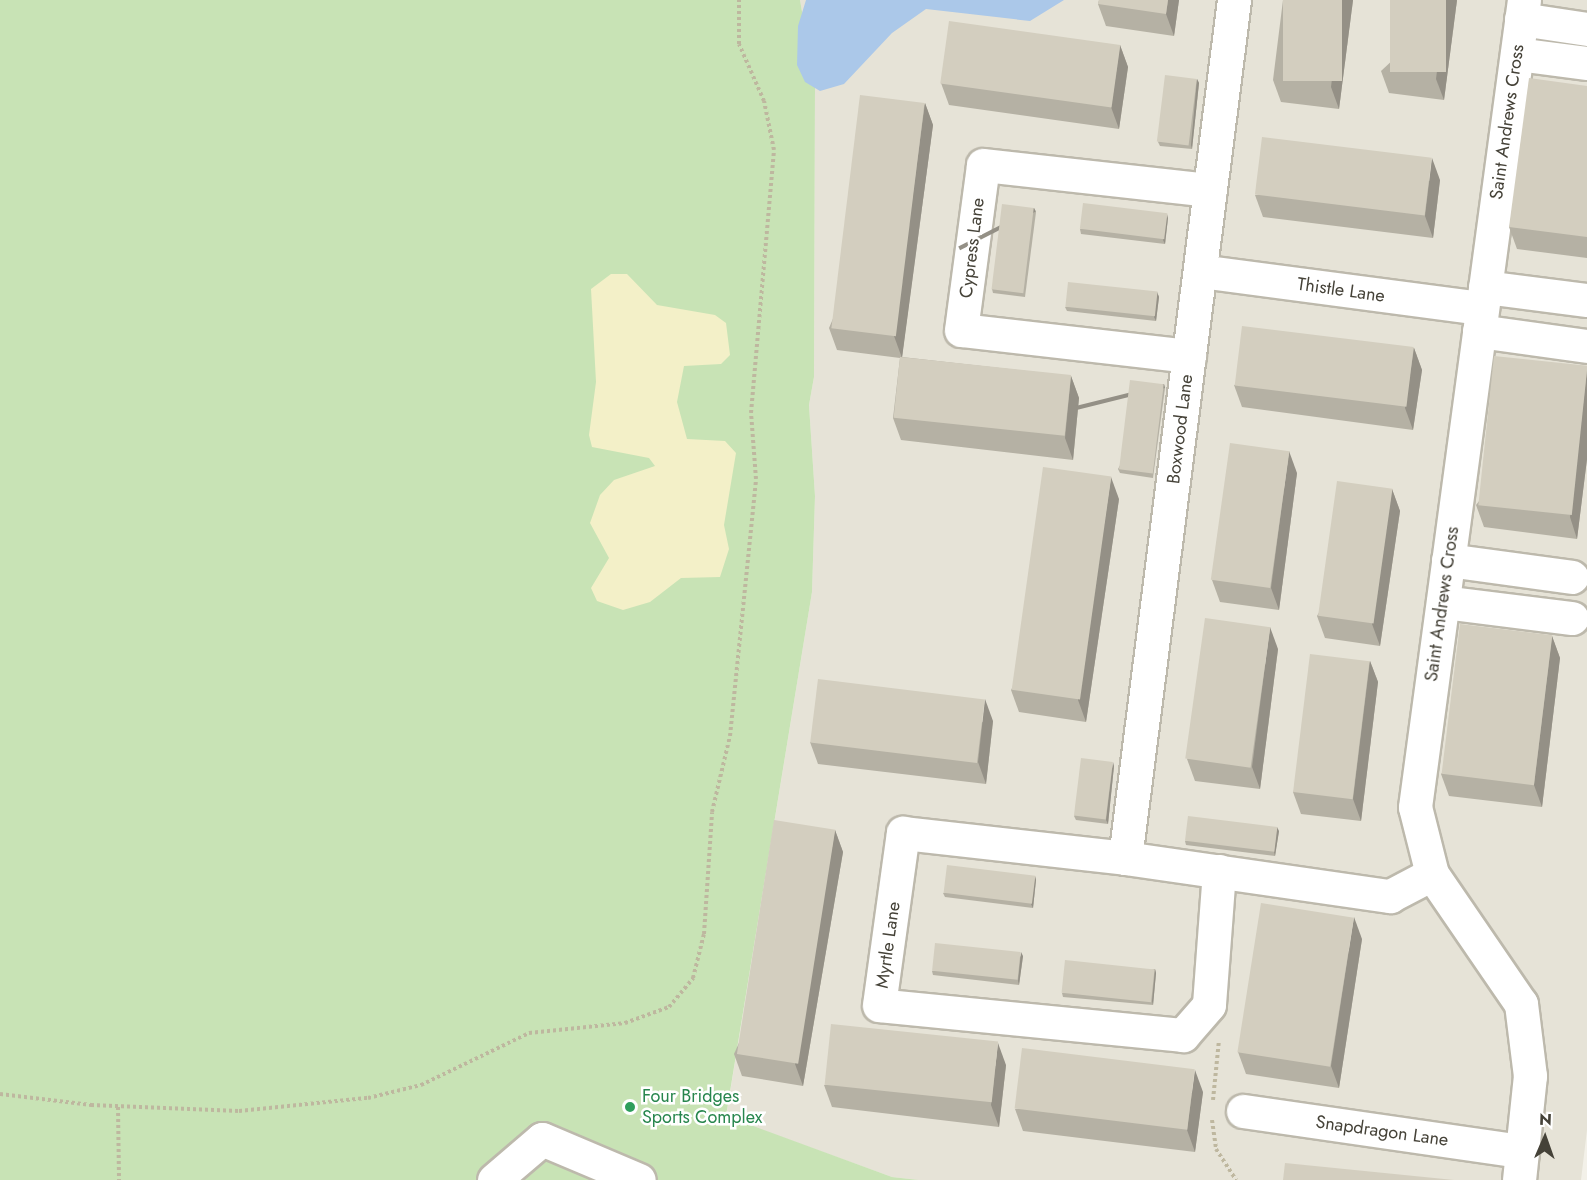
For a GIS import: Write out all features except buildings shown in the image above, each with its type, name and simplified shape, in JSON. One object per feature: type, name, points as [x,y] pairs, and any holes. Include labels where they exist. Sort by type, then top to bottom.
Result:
[{"type":"street","name":"Boxwood Lane","points":[[1125,858],[1234,0]]},
{"type":"street","points":[[1523,10],[1587,29]]},
{"type":"street","name":"Saint Andrews Cross","points":[[1521,1166],[1530,1076],[1521,1004],[1432,874],[1415,807],[1523,10]]},
{"type":"street","points":[[1517,54],[1587,63]]},
{"type":"street","name":"Cypress Lane","points":[[1189,356],[962,330],[983,165],[1210,190]]},
{"type":"street","name":"Thistle Lane","points":[[1200,271],[1482,309]]},
{"type":"street","points":[[1482,309],[1587,300]]},
{"type":"street","points":[[1482,309],[1587,346]]},
{"type":"street","points":[[1448,560],[1572,577]]},
{"type":"street","points":[[1443,602],[1572,618]]},
{"type":"street","name":"Myrtle Lane","points":[[1219,871],[1209,1005],[1183,1035],[879,1005],[903,833],[1125,858],[1219,871],[1390,896],[1432,874]]},
{"type":"street","name":"Snapdragon Lane","points":[[1243,1111],[1521,1166]]},
{"type":"street","points":[[494,1180],[542,1139],[639,1180]]},
{"type":"path","points":[[0,1094],[118,1107],[238,1111],[369,1098],[421,1085],[529,1033],[625,1023],[669,1007],[693,978],[704,934],[712,812],[730,736],[756,479],[751,413],[774,150],[764,101],[739,44],[739,0]]},
{"type":"path","points":[[118,1107],[119,1180]]},
{"type":"shaded area","points":[[800,0],[1587,0],[1587,1130],[1581,1180],[919,1180],[892,1177],[726,1117],[812,592],[815,496],[809,405],[814,377],[815,86]]},
{"type":"green space","points":[[0,0],[800,0],[815,86],[814,377],[809,405],[815,496],[812,592],[726,1116],[892,1177],[919,1180],[0,1180]]},
{"type":"sand","points":[[611,274],[627,274],[657,305],[715,315],[726,323],[730,355],[721,364],[684,366],[677,402],[687,439],[725,441],[736,453],[724,525],[729,549],[720,577],[681,578],[650,602],[623,610],[597,601],[591,588],[609,558],[590,523],[600,495],[614,480],[655,466],[649,458],[592,447],[589,435],[596,382],[591,289]]},
{"type":"water","points":[[806,0],[1064,0],[1030,21],[926,9],[892,33],[844,84],[820,91],[805,82],[797,65],[798,26]]},
{"type":"place","name":"Four Bridges Sports Complex","points":[[630,1107]]}]
